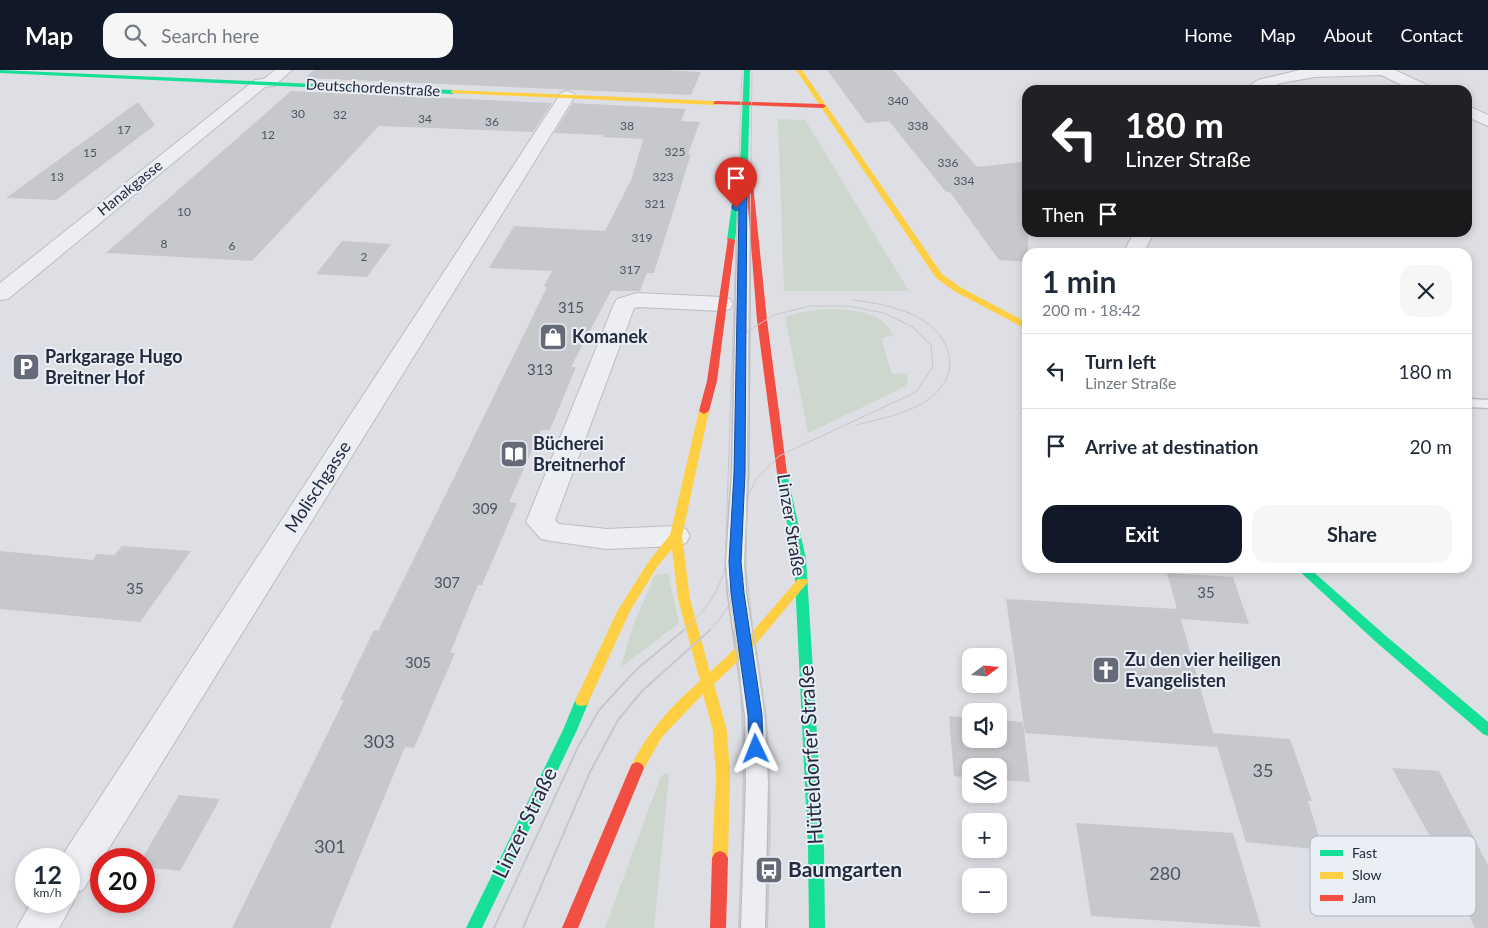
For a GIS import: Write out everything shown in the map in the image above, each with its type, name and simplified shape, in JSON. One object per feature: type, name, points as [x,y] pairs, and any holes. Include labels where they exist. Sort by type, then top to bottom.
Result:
[{"type":"main road","name":"Linzer Straße","points":[[474,928],[570,730],[589,684],[624,610],[653,564],[676,536],[699,429],[712,381],[738,189],[744,168],[747,70]]},
{"type":"main road","points":[[799,70],[939,276],[957,288],[1022,320]]},
{"type":"main road","name":"Deutschordenstraße","points":[[0,71],[822,106]]},
{"type":"main road","name":"Linzer Straße","points":[[570,928],[645,749],[675,712],[708,684],[745,648],[802,582],[800,559],[779,456],[762,320],[751,189],[744,168]]},
{"type":"main road","points":[[676,536],[684,598],[720,731],[723,776],[718,928]]},
{"type":"main road","points":[[1308,573],[1381,639],[1488,730]]},
{"type":"main road","name":"Hütteldorfer Straße","points":[[802,582],[816,847],[816,928]]},
{"type":"street","name":"Hanakgasse","points":[[0,294],[264,83],[284,70]]},
{"type":"street","points":[[1259,85],[1284,75],[1330,71],[1384,70],[1414,85]]},
{"type":"street","name":"Molischgasse","points":[[80,861],[566,96]]},
{"type":"street","points":[[1472,113],[1488,121]]},
{"type":"street","points":[[676,536],[607,539],[551,532],[540,522],[625,304],[637,300],[722,304]]},
{"type":"street","points":[[37,928],[46,913]]},
{"type":"lane","points":[[744,168],[740,463],[735,562],[755,715],[757,784],[753,928]]},
{"type":"lane","points":[[1472,403],[1488,404]]},
{"type":"shaded area","points":[[778,119],[805,120],[909,291],[784,291]]},
{"type":"shaded area","points":[[823,309],[853,311],[881,320],[888,326],[893,335],[881,338],[892,374],[907,373],[908,381],[905,386],[896,391],[808,433],[785,317]]},
{"type":"shaded area","points":[[668,573],[679,623],[621,667],[632,628],[655,575]]},
{"type":"shaded area","points":[[667,773],[669,775],[654,928],[605,928],[661,776]]},
{"type":"building","points":[[314,70],[666,70],[701,72],[691,95],[305,78]]},
{"type":"building","points":[[827,70],[893,70],[977,167],[1022,162],[1022,237],[1028,237],[1028,248],[1022,248],[1022,262],[999,260],[950,192],[946,192],[889,121],[866,123]]},
{"type":"building","points":[[291,91],[552,103],[533,132],[379,126],[252,261],[106,253]]},
{"type":"building","points":[[138,102],[155,125],[56,200],[6,198]]},
{"type":"building","points":[[573,103],[686,109],[681,121],[700,122],[688,154],[691,154],[654,273],[647,273],[640,291],[611,291],[571,367],[576,367],[550,430],[541,430],[509,502],[517,503],[482,585],[478,585],[450,653],[455,653],[414,748],[405,747],[330,928],[232,928],[344,700],[340,700],[374,630],[378,631],[446,494],[547,287],[544,286],[552,271],[489,268],[514,226],[605,231],[632,178],[643,139],[554,133]]},
{"type":"building","points":[[342,241],[391,244],[367,277],[316,274]]},
{"type":"building","points":[[122,546],[191,551],[140,622],[0,609],[0,551],[93,560],[97,554],[115,555]]},
{"type":"building","name":"Zu den vier heiligen Evangelisten","points":[[1167,573],[1233,577],[1249,624],[1181,619],[1217,747],[1025,733],[1006,599],[1177,609]]},
{"type":"building","points":[[949,716],[962,717],[962,748],[1007,748],[1007,721],[1023,722],[1030,782],[1007,781],[1007,758],[962,758],[962,777],[954,776]]},
{"type":"building","points":[[1213,733],[1290,739],[1312,801],[1308,801],[1319,836],[1310,836],[1310,849],[1246,842]]},
{"type":"building","points":[[1392,768],[1439,771],[1473,836],[1430,836]]},
{"type":"building","points":[[179,795],[220,799],[180,871],[155,868],[155,848],[148,848]]},
{"type":"building","points":[[1076,823],[1233,833],[1261,927],[1091,916]]},
{"type":"building","points":[[1476,842],[1488,865],[1488,928],[1475,928],[1469,916],[1476,916]]},
{"type":"tram line","points":[[683,631],[709,603],[719,586],[725,568],[742,70]]},
{"type":"tram line","points":[[749,331],[752,70]]},
{"type":"tram line","points":[[853,300],[897,309],[925,321],[944,342],[950,362],[949,372],[942,386],[927,400],[898,414],[857,425]]},
{"type":"tram line","points":[[748,495],[757,478],[779,456],[916,392],[933,367],[931,345],[913,327],[884,313],[848,306],[810,306],[774,315],[749,331]]},
{"type":"tram line","points":[[745,333],[749,331]]},
{"type":"tram line","points":[[749,331],[746,567],[753,631]]},
{"type":"tram line","points":[[726,573],[731,603]]},
{"type":"tram line","points":[[731,603],[744,577]]},
{"type":"tram line","points":[[710,630],[731,603]]},
{"type":"tram line","points":[[731,603],[735,631]]},
{"type":"tram line","points":[[494,928],[578,747],[599,710],[637,669],[684,630]]},
{"type":"tram line","points":[[523,928],[590,772],[618,720],[642,691],[710,630]]},
{"type":"tram line","points":[[734,630],[742,704],[744,779],[739,928]]},
{"type":"tram line","points":[[753,630],[769,757],[770,830],[767,928]]},
{"type":"traffic: fast","points":[[731,240],[738,189],[744,168],[747,70]]},
{"type":"traffic: fast","points":[[0,71],[453,92]]},
{"type":"traffic: fast","points":[[782,473],[800,559],[816,847],[817,928]]},
{"type":"traffic: fast","points":[[1308,573],[1381,639],[1488,730]]},
{"type":"traffic: fast","points":[[474,928],[570,730],[582,701]]},
{"type":"traffic: slow","points":[[799,70],[939,276],[957,289],[1022,324]]},
{"type":"traffic: slow","points":[[453,92],[716,103]]},
{"type":"traffic: slow","points":[[582,701],[624,610],[653,564],[676,536],[704,411]]},
{"type":"traffic: slow","points":[[676,536],[684,599],[720,731],[723,776],[720,858]]},
{"type":"traffic: slow","points":[[637,768],[657,733],[670,718],[744,649],[802,582]]},
{"type":"traffic: jam","points":[[716,103],[823,106]]},
{"type":"traffic: jam","points":[[749,184],[762,320],[782,473]]},
{"type":"traffic: jam","points":[[704,411],[712,381],[731,240]]},
{"type":"traffic: jam","points":[[570,928],[637,768]]},
{"type":"traffic: jam","points":[[718,928],[720,858]]},
{"type":"place","name":"Komanek","points":[[553,337]]},
{"type":"place","name":"Parkgarage Hugo Breitner Hof","points":[[26,367]]},
{"type":"place","name":"Bücherei Breitnerhof","points":[[514,454]]},
{"type":"place","name":"Zu den vier heiligen Evangelisten","points":[[1106,670]]},
{"type":"place","name":"Baumgarten","points":[[769,870]]},
{"type":"route","points":[[736,208],[738,189],[744,168],[740,473],[735,562],[755,715],[756,749]]}]
